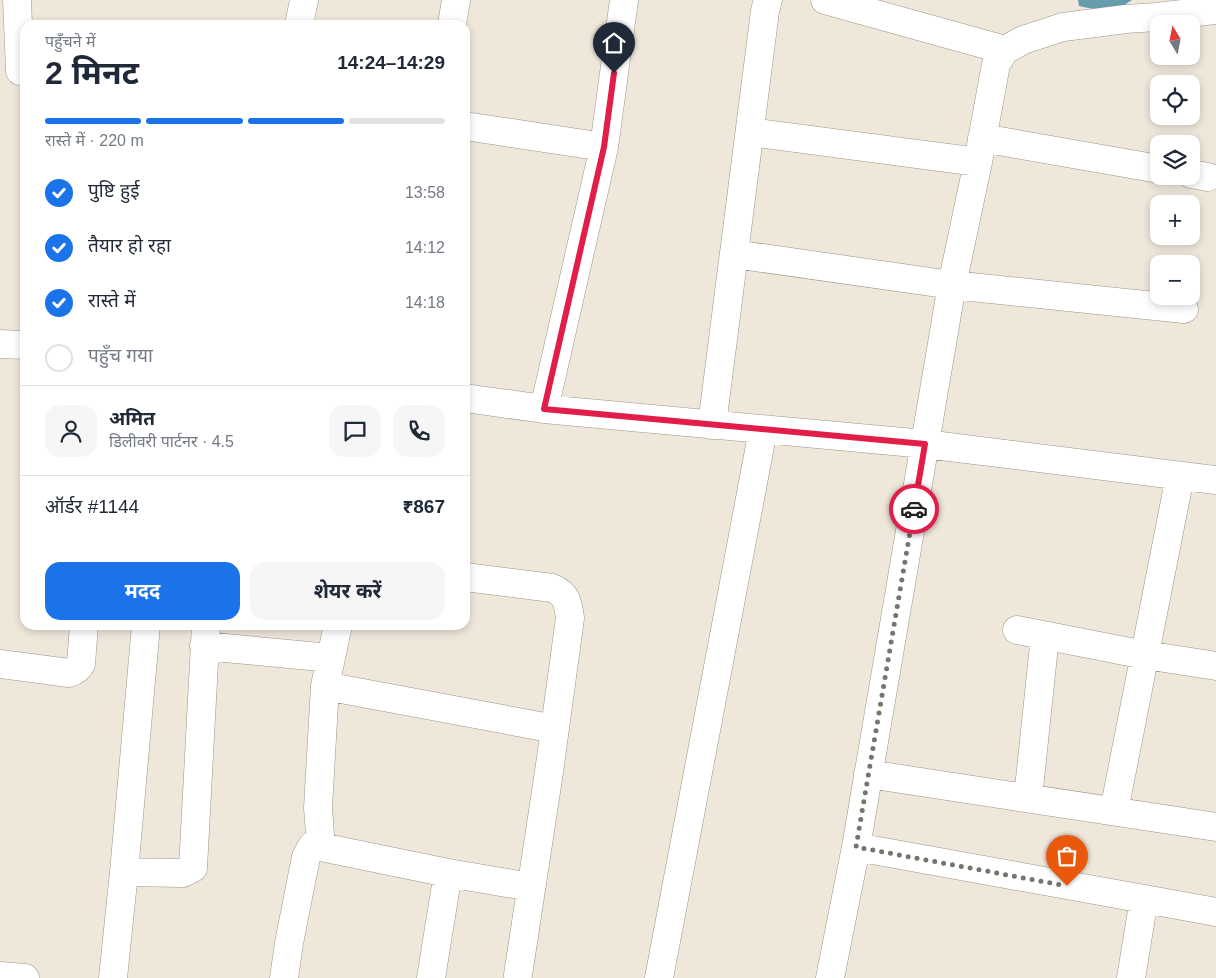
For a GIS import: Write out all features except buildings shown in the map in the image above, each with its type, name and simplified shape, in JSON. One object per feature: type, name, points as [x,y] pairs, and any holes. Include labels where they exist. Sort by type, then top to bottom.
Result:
[{"type":"street","points":[[15,70],[17,0]]},
{"type":"street","points":[[300,20],[304,0]]},
{"type":"street","points":[[453,20],[456,0]]},
{"type":"street","points":[[544,409],[604,147],[624,0]]},
{"type":"street","points":[[825,0],[1005,50]]},
{"type":"street","points":[[712,425],[767,1]]},
{"type":"street","points":[[830,978],[856,847],[952,285],[996,64],[1005,50],[1023,40],[1063,27],[1216,10]]},
{"type":"street","points":[[470,127],[604,147]]},
{"type":"street","points":[[750,132],[980,150],[1150,168]]},
{"type":"street","points":[[734,254],[952,285],[1184,309]]},
{"type":"street","points":[[0,344],[20,345]]},
{"type":"street","points":[[470,399],[544,409],[925,444],[1216,480]]},
{"type":"street","points":[[659,978],[763,430]]},
{"type":"street","points":[[1114,811],[1180,476]]},
{"type":"street","points":[[470,579],[552,588],[559,591],[566,598],[570,618],[518,975]]},
{"type":"street","points":[[0,664],[69,673],[74,672],[80,664],[83,630]]},
{"type":"street","points":[[113,978],[146,630]]},
{"type":"street","points":[[321,847],[318,808],[325,686],[337,630]]},
{"type":"street","points":[[1017,630],[1145,655],[1216,666]]},
{"type":"street","points":[[124,872],[183,873],[192,868],[194,862],[205,635],[330,658]]},
{"type":"street","points":[[1028,798],[1045,636]]},
{"type":"street","points":[[325,686],[555,729]]},
{"type":"street","points":[[868,774],[1216,826]]},
{"type":"street","points":[[284,978],[288,943],[306,857],[312,846],[448,873],[531,887]]},
{"type":"street","points":[[856,847],[1216,912]]},
{"type":"street","points":[[431,978],[448,873]]},
{"type":"street","points":[[1131,978],[1144,899]]},
{"type":"street","points":[[0,976],[25,978]]},
{"type":"water","points":[[1078,0],[1132,0],[1112,13],[1079,6]]},
{"type":"way so far","points":[[914,509],[856,847],[1067,886]]},
{"type":"route","points":[[614,73],[604,147],[544,409],[925,444],[914,509]]}]
